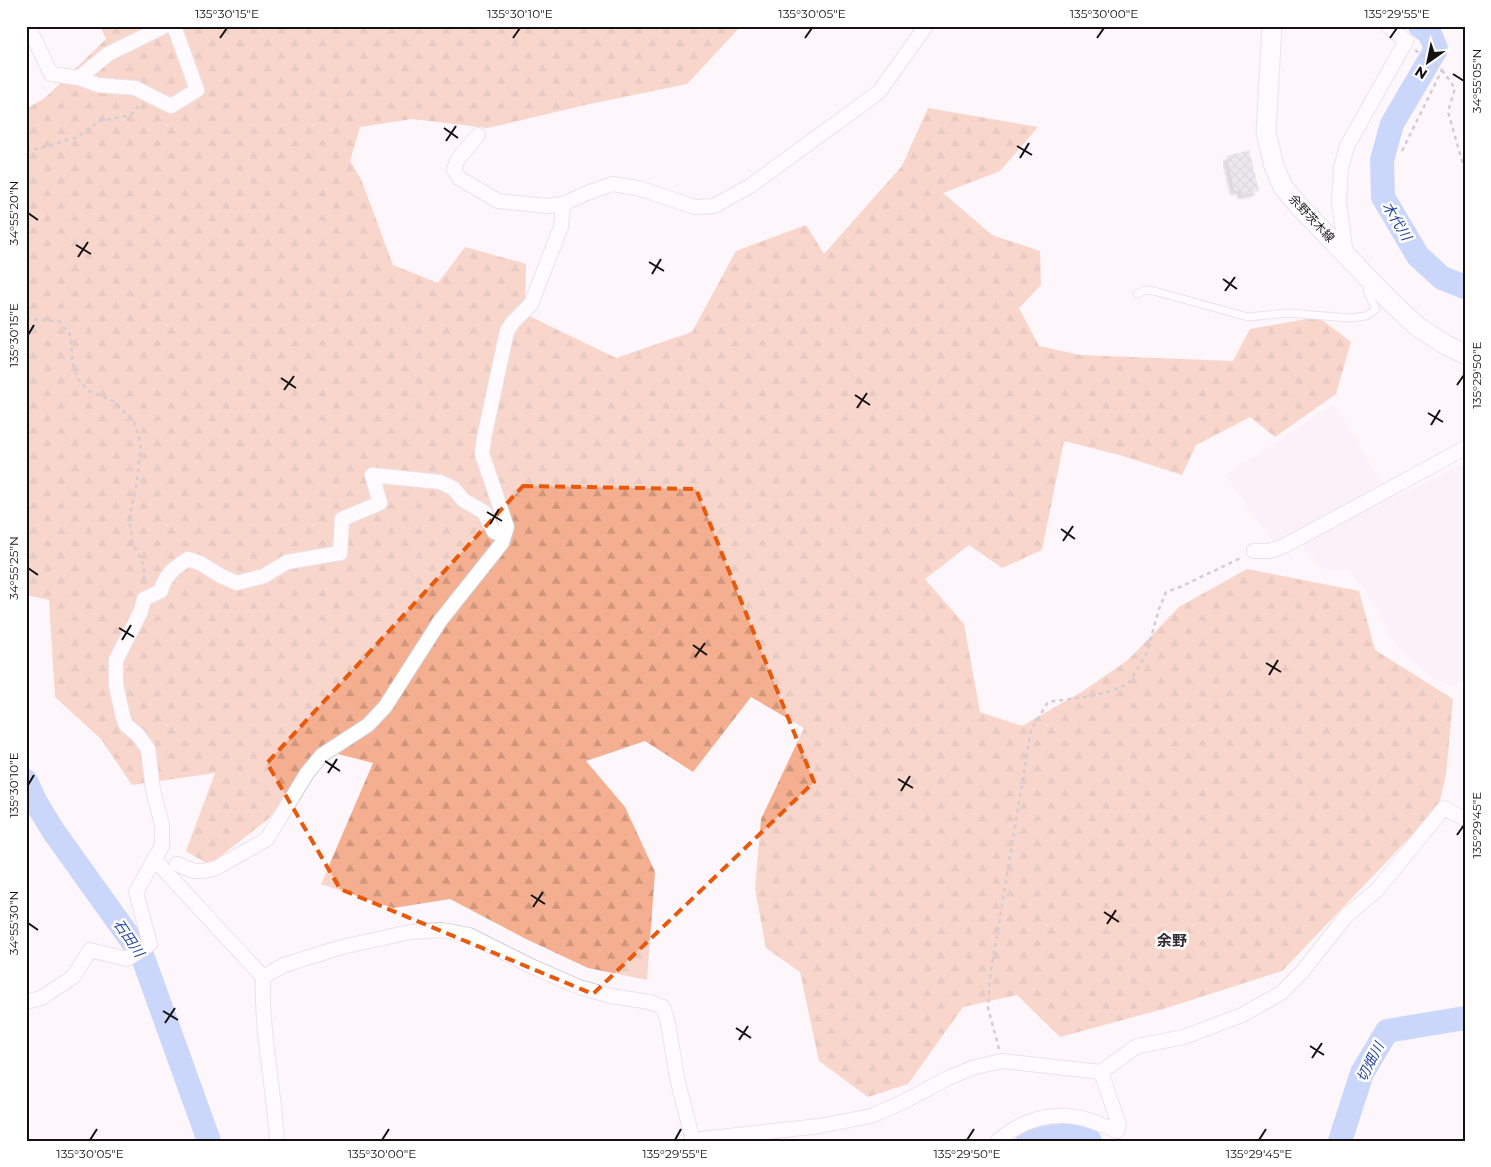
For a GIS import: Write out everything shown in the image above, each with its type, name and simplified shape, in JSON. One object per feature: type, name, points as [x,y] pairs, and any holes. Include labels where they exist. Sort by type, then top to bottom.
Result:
[{"type":"main road","name":"余野茨木線","points":[[1272,26],[1266,132],[1274,166],[1283,187],[1373,284],[1418,327],[1446,345],[1465,354]]},
{"type":"street","points":[[28,26],[51,74],[78,78],[98,85],[135,88],[172,106],[197,90],[174,26]]},
{"type":"street","points":[[78,78],[108,54],[165,26]]},
{"type":"street","points":[[478,136],[458,159],[454,169],[459,178],[498,201],[547,206],[563,204],[612,184],[638,188],[694,207],[714,206],[750,186],[880,92],[926,26]]},
{"type":"street","points":[[1346,255],[1340,202],[1341,168],[1347,146],[1406,41],[1388,26]]},
{"type":"street","points":[[177,864],[194,871],[216,868],[267,839],[307,773],[322,755],[368,725],[385,707],[440,620],[502,543],[506,527],[482,454],[484,438],[507,331],[531,304],[562,227],[563,204]]},
{"type":"street","points":[[1254,551],[1270,550],[1286,545],[1465,448]]},
{"type":"street","points":[[26,1002],[40,998],[73,977],[90,950],[127,959],[150,944],[136,892],[162,846],[162,825],[153,790],[148,749],[138,735],[126,725],[123,717],[116,685],[116,660],[141,611],[144,599],[160,591],[167,576],[179,564],[188,559],[200,563],[237,583],[264,576],[287,562],[340,553],[342,519],[380,503],[372,475],[440,482],[453,488],[463,500],[484,512],[494,532],[504,535]]},
{"type":"street","points":[[263,978],[284,965],[342,947],[410,932],[442,930],[469,935],[533,967],[579,987],[611,996],[650,1002],[663,1007],[677,1078],[693,1140],[818,1126],[871,1116],[903,1102],[950,1077],[975,1067],[1002,1061],[1101,1072],[1137,1046],[1184,1037],[1242,1015],[1281,993],[1302,972],[1347,915],[1377,890],[1444,808],[1465,819]]},
{"type":"street","points":[[154,859],[263,978],[262,1001],[276,1115],[277,1141]]},
{"type":"street","points":[[998,1141],[1004,1135],[1043,1116],[1084,1119],[1114,1136],[1119,1125],[1101,1072]]},
{"type":"lane","points":[[1137,294],[1145,290],[1154,291],[1248,317],[1287,313],[1350,318],[1366,316],[1376,309],[1367,291],[1373,284]]},
{"type":"path","points":[[1406,41],[1417,52],[1442,70],[1455,88],[1448,112],[1465,171]]},
{"type":"path","points":[[1402,151],[1442,70]]},
{"type":"path","points":[[26,151],[50,146],[77,137],[100,121],[131,115],[149,95]]},
{"type":"path","points":[[26,319],[59,320],[71,336],[72,360],[77,378],[89,391],[115,402],[134,422],[141,444],[137,481],[129,520],[133,543],[144,566],[144,599]]},
{"type":"path","points":[[1002,1061],[988,1008],[990,977],[1031,730],[1048,702],[1092,696],[1128,684],[1146,655],[1159,609],[1166,592],[1254,551]]},
{"type":"highlighted area","points":[[523,486],[696,489],[814,782],[593,994],[340,889],[267,763]]},
{"type":"shaded area","points":[[1334,404],[1392,499],[1465,463],[1465,679],[1452,687],[1432,677],[1397,648],[1367,592],[1348,570],[1323,569],[1301,544],[1276,546],[1225,475]]},
{"type":"green space","points":[[100,26],[741,26],[687,84],[585,105],[488,128],[412,119],[360,127],[350,161],[361,179],[393,265],[438,283],[465,247],[526,264],[525,314],[616,358],[692,332],[736,251],[806,225],[824,254],[902,166],[928,108],[1038,127],[1000,171],[943,193],[992,235],[1040,251],[1041,285],[1019,308],[1039,346],[1080,355],[1233,361],[1250,329],[1318,317],[1351,342],[1336,394],[1275,437],[1250,417],[1196,445],[1182,475],[1123,456],[1064,441],[1042,550],[1002,568],[969,545],[925,579],[964,624],[980,712],[1022,726],[1083,691],[1128,660],[1179,607],[1247,569],[1359,591],[1375,650],[1453,699],[1446,775],[1438,808],[1282,971],[1163,1009],[1060,1037],[1017,995],[963,1007],[908,1084],[868,1097],[819,1061],[800,972],[766,948],[755,889],[761,819],[804,728],[751,697],[693,772],[645,741],[586,761],[625,807],[655,872],[647,980],[588,968],[526,939],[450,899],[393,908],[321,884],[373,763],[330,752],[267,820],[209,865],[186,851],[215,773],[132,785],[101,739],[55,697],[49,600],[26,595],[26,109],[45,98],[106,39]]},
{"type":"building","points":[[1249,150],[1259,191],[1243,195],[1241,189],[1235,191],[1227,156]]},
{"type":"waterway","name":"木代川","points":[[1420,26],[1430,34],[1436,49],[1392,124],[1382,160],[1383,197],[1418,256],[1442,278],[1465,287]]},
{"type":"waterway","name":"石田川","points":[[26,781],[35,801],[54,832],[142,955],[209,1141]]},
{"type":"waterway","name":"切畑川","points":[[1340,1141],[1362,1073],[1387,1031],[1465,1018]]},
{"type":"waterway","name":"切畑川","points":[[1028,1141],[1054,1132],[1075,1133],[1090,1141]]},
{"type":"district","name":"余野","points":[[1172,940]]}]
